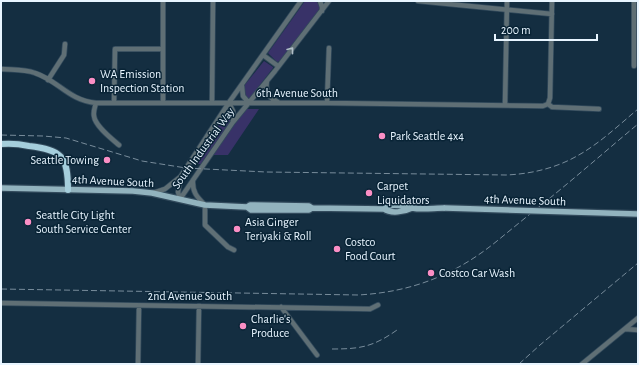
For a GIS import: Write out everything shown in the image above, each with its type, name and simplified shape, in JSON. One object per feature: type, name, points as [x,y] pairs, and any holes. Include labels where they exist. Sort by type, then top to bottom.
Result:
[{"type":"highway","points":[[1,144],[11,143],[46,148],[58,154],[68,170],[68,190]]},
{"type":"main road","name":"4th Avenue South","points":[[1,188],[133,191],[152,193],[205,205],[247,207],[250,205],[281,205],[309,206],[312,208],[384,209],[388,211],[405,211],[412,208],[445,208],[638,214]]},
{"type":"main road","points":[[262,209],[279,208],[281,205]]},
{"type":"main road","name":"4th Avenue South","points":[[247,207],[251,210],[309,210],[312,208]]},
{"type":"street","points":[[163,1],[163,103]]},
{"type":"street","points":[[213,1],[212,102],[220,108],[221,115]]},
{"type":"street","name":"South Industrial Way","points":[[180,199],[178,192],[181,176],[229,103],[301,1]]},
{"type":"street","points":[[320,1],[322,11]]},
{"type":"street","name":"South Industrial Way","points":[[180,199],[233,122],[329,1]]},
{"type":"street","points":[[418,1],[448,2],[552,14]]},
{"type":"street","points":[[505,105],[507,1]]},
{"type":"street","points":[[548,104],[550,96],[552,1]]},
{"type":"street","points":[[634,1],[634,66]]},
{"type":"street","points":[[48,80],[64,55],[65,44]]},
{"type":"street","points":[[327,103],[329,48]]},
{"type":"street","points":[[114,103],[115,49],[163,49]]},
{"type":"street","points":[[263,55],[278,66]]},
{"type":"street","name":"6th Avenue South","points":[[1,69],[35,73],[78,99],[96,103],[212,102],[543,106],[548,104],[552,107],[599,109]]},
{"type":"street","points":[[266,81],[268,96],[276,102],[281,103]]},
{"type":"street","points":[[242,86],[243,96],[249,103]]},
{"type":"street","points":[[96,103],[94,111],[95,120],[119,146]]},
{"type":"street","points":[[229,103],[233,111],[233,122]]},
{"type":"street","points":[[152,193],[165,189],[181,176]]},
{"type":"street","points":[[194,179],[193,186],[196,194],[205,205],[205,225],[228,247],[234,250]]},
{"type":"street","name":"2nd Avenue South","points":[[1,303],[370,309],[378,305]]},
{"type":"street","points":[[138,364],[139,306]]},
{"type":"street","points":[[198,364],[199,306]]},
{"type":"street","points":[[281,307],[317,355]]},
{"type":"street","points":[[582,364],[638,318]]},
{"type":"street","points":[[625,330],[638,330]]},
{"type":"shaded area","points":[[305,1],[317,2],[319,9],[317,14],[302,35],[280,61],[277,62],[268,53]]},
{"type":"shaded area","points":[[264,61],[273,68],[249,99],[246,99],[243,87]]},
{"type":"shaded area","points":[[229,109],[232,115],[230,122],[201,164],[192,164]]},
{"type":"shaded area","points":[[247,109],[259,109],[228,155],[212,155],[237,120]]},
{"type":"railway","points":[[1,135],[66,138],[142,161],[186,168],[266,172],[506,175],[543,170],[561,164],[585,151],[601,140],[638,109]]},
{"type":"railway","points":[[1,289],[358,295],[415,286],[449,272],[481,253],[638,124]]},
{"type":"railway","points":[[519,364],[638,263]]},
{"type":"railway","points":[[332,349],[366,346],[381,340],[397,330]]},
{"type":"place","name":"WA Emission Inspection Station","points":[[92,81]]},
{"type":"place","name":"Park Seattle 4x4","points":[[382,136]]},
{"type":"place","name":"Seattle Towing","points":[[107,160]]},
{"type":"place","name":"Carpet Liquidators","points":[[369,193]]},
{"type":"place","name":"Seattle City Light South Service Center","points":[[28,222]]},
{"type":"place","name":"Asia Ginger Teriyaki & Roll","points":[[237,229]]},
{"type":"place","name":"Costco Food Court","points":[[337,249]]},
{"type":"place","name":"Costco Car Wash","points":[[431,273]]},
{"type":"place","name":"Charlie's Produce","points":[[243,326]]}]
